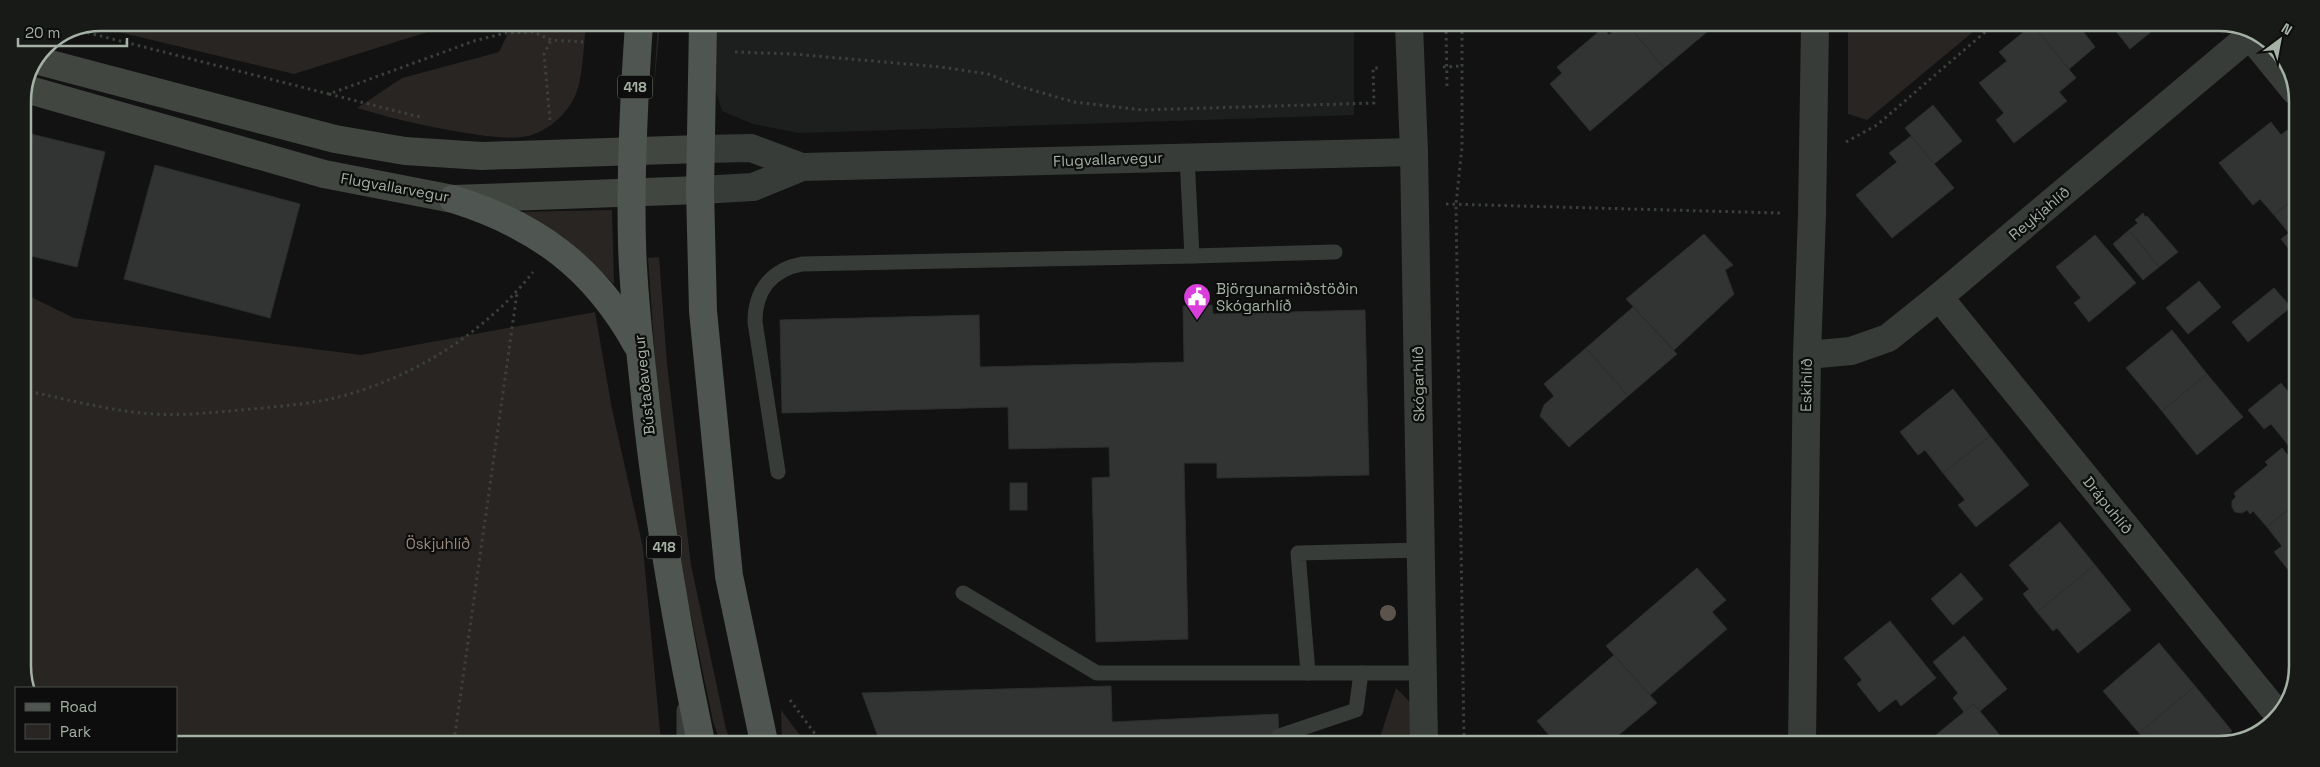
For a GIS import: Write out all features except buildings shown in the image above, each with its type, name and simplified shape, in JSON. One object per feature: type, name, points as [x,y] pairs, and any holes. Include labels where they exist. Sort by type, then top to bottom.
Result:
[{"type":"main road","name":"Bústaðavegur","points":[[639,31],[632,151],[632,245],[640,350],[651,454],[664,548],[700,736]]},
{"type":"main road","points":[[703,31],[700,190],[703,311],[729,576],[763,736]]},
{"type":"main road","points":[[453,198],[521,225],[552,245],[579,267],[603,292],[623,320],[640,350]]},
{"type":"street","name":"Skógarhlíð","points":[[1409,31],[1414,152],[1424,736]]},
{"type":"street","name":"Eskihlíð","points":[[1802,736],[1807,354],[1812,214],[1815,31]]},
{"type":"street","name":"Reykjahlíð","points":[[1807,354],[1851,351],[1888,338],[2247,38]]},
{"type":"street","points":[[2258,44],[2283,76]]},
{"type":"street","name":"Flugvallarvegur","points":[[44,62],[335,138],[405,151],[482,156],[752,148],[802,167]]},
{"type":"street","name":"Flugvallarvegur","points":[[33,91],[324,174],[453,198],[753,187],[802,167],[1414,152]]},
{"type":"street","name":"Drápuhlíð","points":[[1939,297],[2273,708]]},
{"type":"lane","points":[[1187,157],[1192,256]]},
{"type":"lane","points":[[778,472],[755,322],[755,308],[760,294],[767,283],[789,267],[802,264],[1335,252]]},
{"type":"lane","points":[[1308,673],[1298,553],[1421,550]]},
{"type":"lane","points":[[963,593],[1097,673],[1423,672]]},
{"type":"lane","points":[[684,661],[684,736]]},
{"type":"lane","points":[[1279,736],[1356,710],[1361,673]]},
{"type":"path","points":[[1462,31],[1462,147],[1456,204],[1464,736]]},
{"type":"path","points":[[1845,143],[1877,124],[1986,31]]},
{"type":"path","points":[[89,33],[329,94],[474,40],[505,33],[534,32],[551,40],[584,42]]},
{"type":"path","points":[[549,117],[544,54],[551,40]]},
{"type":"path","points":[[728,52],[793,54],[941,67],[988,74],[1018,86],[1074,102],[1142,110],[1374,103],[1373,68]]},
{"type":"path","points":[[1440,204],[1788,213]]},
{"type":"path","points":[[31,392],[84,405],[154,414],[227,412],[304,404],[346,395],[385,381],[420,364],[454,344],[478,327],[517,292],[537,267]]},
{"type":"path","points":[[455,736],[517,292]]},
{"type":"shaded area","points":[[715,31],[1354,31],[1354,115],[799,133],[753,124],[722,111],[712,79]]},
{"type":"green space","points":[[115,31],[431,31],[294,74]]},
{"type":"green space","points":[[509,31],[585,31],[581,76],[574,98],[559,118],[539,132],[532,135],[506,138],[479,135],[417,124],[357,108],[402,78],[499,52]]},
{"type":"green space","points":[[658,31],[659,31],[653,98]]},
{"type":"green space","points":[[1848,31],[1974,31],[1867,120],[1848,114]]},
{"type":"green space","points":[[612,210],[614,284],[591,262],[568,244],[516,212]]},
{"type":"green space","points":[[659,257],[667,364],[691,565],[729,736],[718,736],[713,721],[681,568],[660,430],[648,258]]},
{"type":"green space","name":"Öskjuhlíð","points":[[31,297],[74,318],[361,355],[595,312],[612,409],[643,548],[660,736],[178,736],[178,687],[35,687],[31,670]]},
{"type":"green space","points":[[1396,688],[1425,717],[1424,736],[1380,736]]},
{"type":"green space","points":[[781,710],[800,736],[782,736]]},
{"type":"place","name":"Björgunarmiðstöðin Skógarhlíð","points":[[1197,321]]}]
